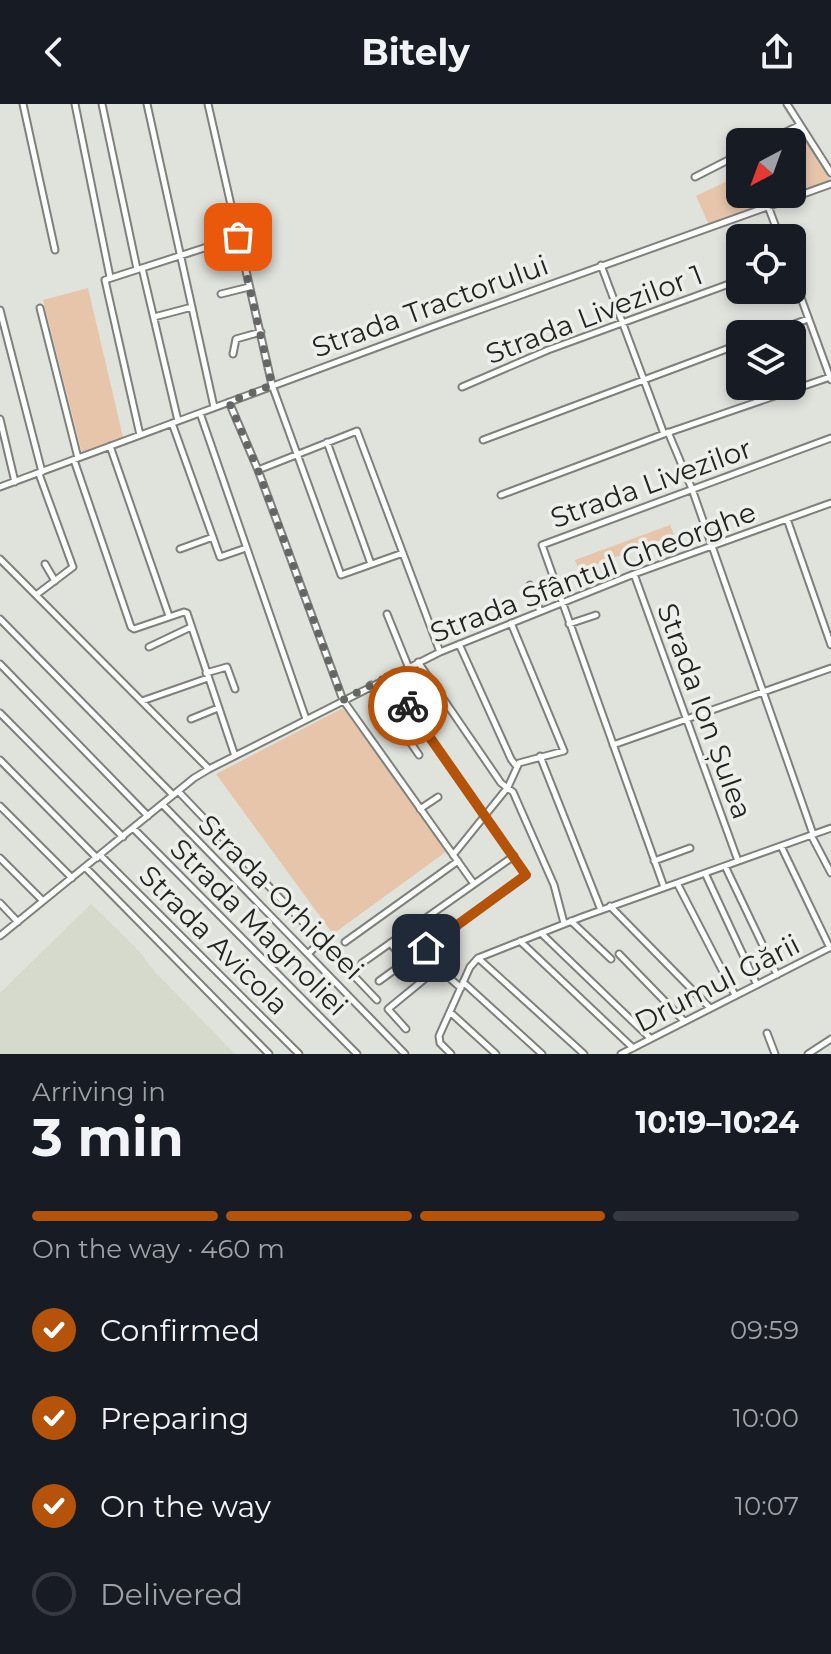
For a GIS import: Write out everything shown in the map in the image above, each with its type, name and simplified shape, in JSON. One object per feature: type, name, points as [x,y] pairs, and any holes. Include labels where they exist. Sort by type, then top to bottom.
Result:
[{"type":"street","points":[[23,104],[55,250]]},
{"type":"street","points":[[75,104],[140,435]]},
{"type":"street","points":[[102,104],[154,317],[175,422],[221,558],[246,548]]},
{"type":"street","points":[[147,104],[214,407]]},
{"type":"street","points":[[208,104],[272,385],[341,575],[403,553]]},
{"type":"street","points":[[787,104],[831,173]]},
{"type":"street","points":[[794,128],[800,125]]},
{"type":"street","points":[[695,177],[726,161]]},
{"type":"street","name":"Strada Tractorului","points":[[806,193],[831,184]]},
{"type":"street","name":"Strada Tractorului","points":[[0,487],[762,208]]},
{"type":"street","points":[[108,278],[238,237]]},
{"type":"street","points":[[601,265],[643,378],[692,489],[812,835],[831,873]]},
{"type":"street","name":"Strada Livezilor 1","points":[[462,387],[548,350],[726,285]]},
{"type":"street","points":[[221,294],[249,287]]},
{"type":"street","points":[[501,495],[666,433],[830,378],[803,304]]},
{"type":"street","points":[[154,317],[192,307]]},
{"type":"street","points":[[40,308],[76,459],[132,629],[185,612],[235,756]]},
{"type":"street","points":[[0,310],[40,473],[73,567],[36,595]]},
{"type":"street","points":[[233,354],[236,339],[261,332]]},
{"type":"street","points":[[483,440],[726,349]]},
{"type":"street","points":[[229,402],[258,470],[343,700],[474,884]]},
{"type":"street","points":[[200,413],[306,719]]},
{"type":"street","points":[[0,419],[15,482]]},
{"type":"street","points":[[258,470],[357,431],[440,652]]},
{"type":"street","name":"Strada Livezilor","points":[[561,603],[542,550],[543,544],[831,438]]},
{"type":"street","points":[[327,442],[371,564]]},
{"type":"street","points":[[110,446],[169,616]]},
{"type":"street","name":"Strada Sfântul Gheorghe","points":[[0,936],[209,769],[440,652],[634,574],[831,503]]},
{"type":"street","points":[[787,519],[831,645]]},
{"type":"street","points":[[180,549],[213,537]]},
{"type":"street","points":[[0,559],[209,769]]},
{"type":"street","points":[[45,564],[55,581]]},
{"type":"street","name":"Strada Ion Șulea","points":[[634,574],[738,861]]},
{"type":"street","points":[[530,585],[540,611]]},
{"type":"street","points":[[561,603],[664,887]]},
{"type":"street","points":[[387,614],[408,666]]},
{"type":"street","points":[[569,624],[596,615]]},
{"type":"street","points":[[0,619],[176,793],[377,1000]]},
{"type":"street","points":[[453,855],[508,787],[522,761],[564,751],[511,623]]},
{"type":"street","points":[[149,647],[191,627]]},
{"type":"street","points":[[459,644],[517,767]]},
{"type":"street","points":[[417,662],[501,783],[513,792],[554,885],[564,923]]},
{"type":"street","points":[[0,664],[148,816]]},
{"type":"street","points":[[142,701],[227,667],[235,689]]},
{"type":"street","points":[[613,745],[831,668]]},
{"type":"street","points":[[379,981],[526,875],[387,677]]},
{"type":"street","points":[[371,685],[419,755]]},
{"type":"street","points":[[191,719],[218,708]]},
{"type":"street","points":[[0,713],[123,837]]},
{"type":"street","points":[[540,756],[601,910]]},
{"type":"street","name":"Strada Avicola","points":[[0,760],[299,1054]]},
{"type":"street","points":[[420,809],[438,797]]},
{"type":"street","name":"Strada Orhideei","points":[[162,804],[405,1054]]},
{"type":"street","points":[[0,806],[72,878]]},
{"type":"street","name":"Strada Magnoliei","points":[[133,828],[357,1054]]},
{"type":"street","points":[[451,1054],[438,1040],[471,965],[478,958],[610,906],[831,828]]},
{"type":"street","points":[[781,846],[830,948]]},
{"type":"street","points":[[654,861],[690,848]]},
{"type":"street","points":[[362,963],[514,856]]},
{"type":"street","points":[[0,858],[43,901]]},
{"type":"street","points":[[345,942],[458,861]]},
{"type":"street","points":[[725,866],[777,975]]},
{"type":"street","points":[[85,867],[269,1054]]},
{"type":"street","points":[[705,873],[757,985]]},
{"type":"street","points":[[677,883],[735,995]]},
{"type":"street","points":[[0,903],[18,922]]},
{"type":"street","points":[[610,906],[710,1008]]},
{"type":"street","points":[[571,921],[611,959]]},
{"type":"street","points":[[541,933],[650,1038]]},
{"type":"street","points":[[309,953],[321,941]]},
{"type":"street","points":[[520,941],[633,1048]]},
{"type":"street","points":[[390,943],[421,980]]},
{"type":"street","name":"Drumul Gării","points":[[621,1054],[830,948]]},
{"type":"street","points":[[406,1029],[388,1009],[438,968],[438,963],[452,950]]},
{"type":"street","points":[[619,954],[684,1021]]},
{"type":"street","points":[[478,958],[584,1054]]},
{"type":"street","points":[[438,968],[542,1054]]},
{"type":"street","points":[[450,1012],[496,1054]]},
{"type":"street","points":[[767,1033],[775,1054]]},
{"type":"street","points":[[808,1054],[831,1039]]},
{"type":"shaded area","points":[[806,141],[831,182],[806,191]]},
{"type":"shaded area","points":[[726,182],[726,208],[757,208],[709,225],[696,196]]},
{"type":"shaded area","points":[[88,288],[123,437],[82,453],[43,300]]},
{"type":"shaded area","points":[[670,525],[674,535],[579,571],[575,560]]},
{"type":"shaded area","points":[[343,708],[447,851],[333,934],[216,774]]},
{"type":"shaded area","points":[[91,904],[235,1054],[0,1054],[0,993]]},
{"type":"way so far","points":[[238,237],[272,385],[229,402],[258,470],[343,700],[387,677],[408,706]]},
{"type":"route","points":[[408,706],[526,875],[426,948]]}]
